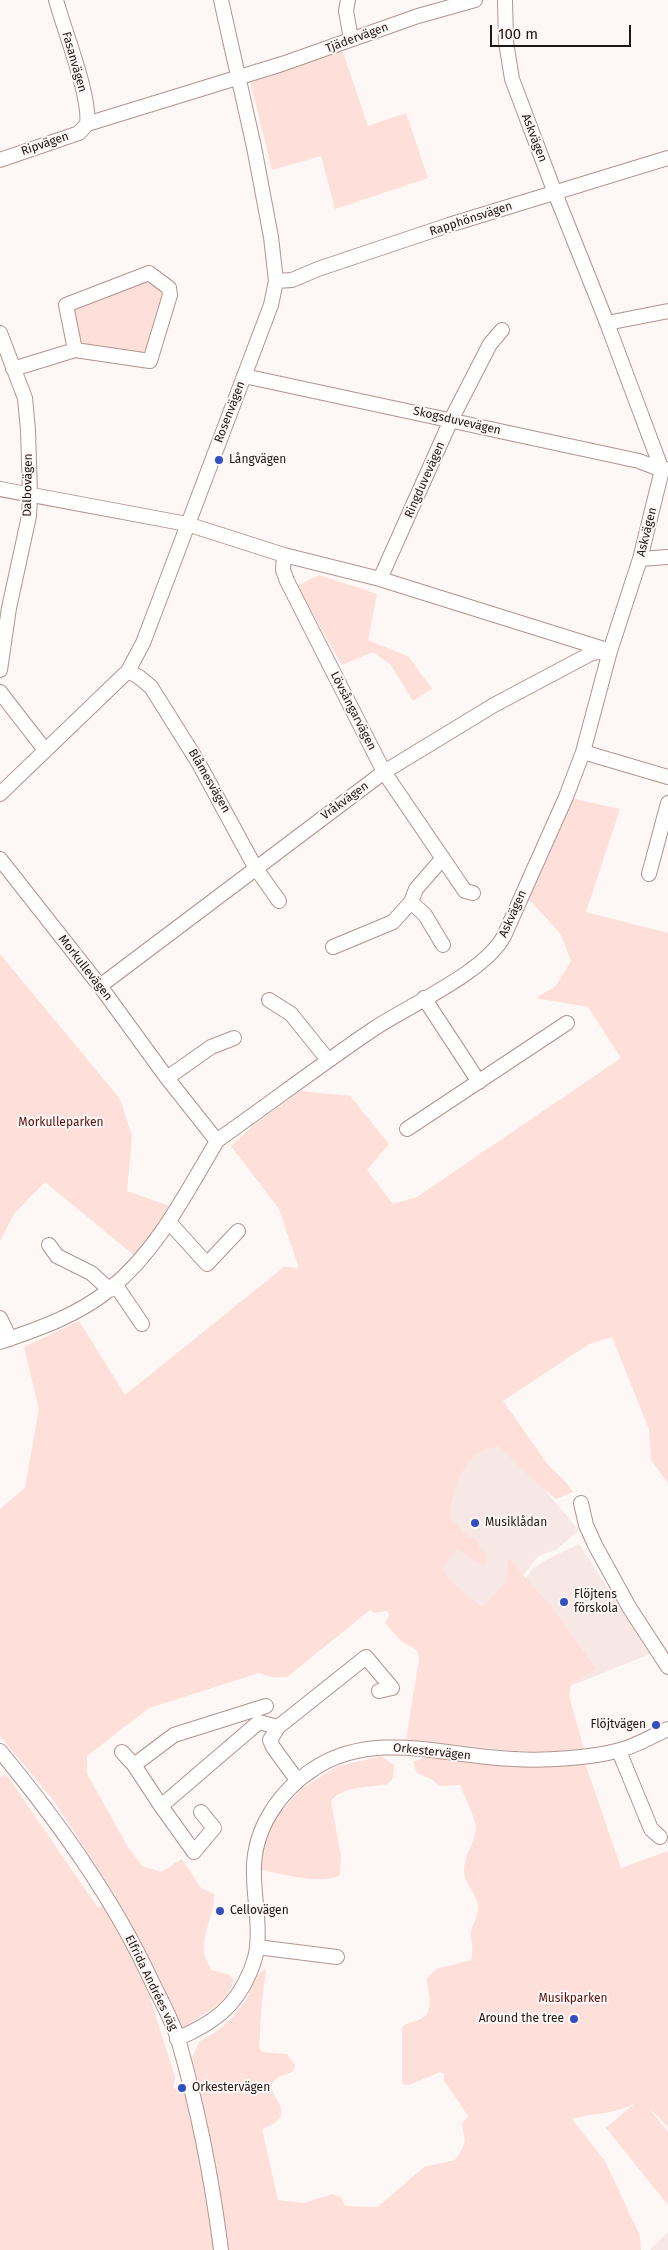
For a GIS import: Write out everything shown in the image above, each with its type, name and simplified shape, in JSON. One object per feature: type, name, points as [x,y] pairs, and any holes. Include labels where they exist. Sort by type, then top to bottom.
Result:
[{"type":"street","name":"Fasanvägen","points":[[56,0],[79,77],[87,110],[87,124]]},
{"type":"street","name":"Rosenvägen","points":[[0,794],[128,671],[142,643],[271,305],[276,281],[271,237],[221,0]]},
{"type":"street","points":[[348,0],[346,11],[351,39]]},
{"type":"street","name":"Tjädervägen","points":[[87,124],[418,16],[475,0]]},
{"type":"street","name":"Askvägen","points":[[217,1141],[328,1060],[470,970],[494,951],[500,943],[566,797],[583,752],[610,651],[640,559],[665,470],[608,323],[554,193],[512,79],[506,42],[505,0]]},
{"type":"street","name":"Ripvägen","points":[[0,160],[79,133],[87,124]]},
{"type":"street","name":"Rapphönsvägen","points":[[276,281],[292,280],[318,269],[668,158]]},
{"type":"street","points":[[13,369],[75,350],[150,361],[170,295],[169,288],[149,273],[66,305],[75,350]]},
{"type":"street","points":[[608,323],[668,311]]},
{"type":"street","name":"Ringduvevägen","points":[[380,579],[451,420],[490,344],[502,330]]},
{"type":"street","name":"Dalbovägen","points":[[0,333],[25,398],[30,495],[29,516],[9,608],[0,670]]},
{"type":"street","name":"Skogsduvevägen","points":[[244,376],[639,461],[665,470]]},
{"type":"street","points":[[0,488],[187,524],[284,555],[380,579],[610,651]]},
{"type":"street","name":"Lövsångarvägen","points":[[284,555],[283,570],[286,581],[384,772],[465,891],[473,893]]},
{"type":"street","points":[[640,559],[668,557]]},
{"type":"street","name":"Vråkvägen","points":[[100,986],[255,867],[384,772],[494,705],[592,653],[610,651]]},
{"type":"street","name":"Blåmesvägen","points":[[128,671],[151,687],[198,762],[255,867],[279,901]]},
{"type":"street","points":[[0,692],[45,750]]},
{"type":"street","points":[[583,752],[668,777]]},
{"type":"street","points":[[649,874],[668,803]]},
{"type":"street","points":[[334,947],[393,922],[411,902],[416,888],[443,858]]},
{"type":"street","name":"Morkullevägen","points":[[0,859],[100,986],[167,1078],[217,1141]]},
{"type":"street","points":[[411,902],[425,915],[443,945]]},
{"type":"street","points":[[424,998],[479,1082]]},
{"type":"street","points":[[269,1000],[291,1014],[328,1060]]},
{"type":"street","points":[[407,1129],[567,1023]]},
{"type":"street","points":[[167,1078],[211,1047],[234,1038]]},
{"type":"street","points":[[0,1318],[5,1341],[72,1314],[112,1287],[150,1249],[169,1222],[217,1141]]},
{"type":"street","points":[[169,1222],[207,1264],[238,1232]]},
{"type":"street","points":[[50,1246],[57,1256],[91,1273],[112,1287],[142,1324]]},
{"type":"street","points":[[582,1503],[586,1525],[595,1545],[629,1606],[668,1667]]},
{"type":"street","points":[[297,1780],[270,1740],[278,1727],[366,1657],[392,1688],[378,1691]]},
{"type":"street","points":[[134,1765],[174,1735],[266,1706]]},
{"type":"street","points":[[161,1806],[259,1722],[278,1727]]},
{"type":"street","name":"Orkestervägen","points":[[178,2038],[212,2021],[229,2006],[243,1989],[258,1947],[254,1872],[258,1840],[271,1811],[297,1780],[333,1758],[377,1747],[427,1749],[514,1760],[560,1759],[619,1751],[668,1728]]},
{"type":"street","name":"Elfrida Andrées väg","points":[[0,1751],[48,1810],[97,1881],[140,1955],[178,2038],[207,2157],[221,2250]]},
{"type":"street","points":[[619,1751],[651,1829],[660,1837]]},
{"type":"street","points":[[122,1752],[134,1765],[194,1852],[214,1828],[202,1812]]},
{"type":"street","points":[[258,1947],[337,1957]]},
{"type":"shaded area","name":"Musiklådan","points":[[475,1409],[579,1530],[556,1550],[538,1556],[481,1630],[369,1517]]},
{"type":"shaded area","name":"Flöjtens förskola","points":[[579,1544],[650,1654],[558,1691],[491,1635],[532,1569]]},
{"type":"shaded area","points":[[668,2232],[668,2250],[650,2250]]},
{"type":"green space","points":[[340,44],[368,126],[406,113],[428,178],[335,209],[321,156],[272,170],[250,81],[253,72]]},
{"type":"green space","points":[[149,273],[169,288],[150,361],[75,350],[66,305]]},
{"type":"green space","points":[[319,575],[377,594],[368,640],[409,657],[432,689],[413,701],[391,665],[373,652],[342,665],[297,586]]},
{"type":"green space","name":"Musikparken","points":[[566,797],[620,809],[586,912],[668,933],[668,1483],[651,1460],[649,1429],[612,1337],[589,1344],[503,1401],[548,1465],[564,1480],[573,1492],[556,1499],[531,1478],[499,1446],[486,1449],[468,1462],[462,1472],[457,1482],[449,1517],[468,1537],[476,1539],[480,1549],[486,1554],[487,1562],[484,1566],[463,1552],[455,1550],[443,1568],[448,1579],[480,1606],[484,1606],[506,1582],[508,1558],[549,1604],[596,1669],[571,1684],[569,1696],[584,1749],[539,1752],[517,1751],[406,1740],[419,1659],[417,1650],[401,1641],[385,1623],[389,1615],[387,1611],[375,1613],[370,1610],[287,1677],[272,1677],[259,1673],[149,1708],[87,1756],[87,1774],[128,1847],[142,1866],[161,1872],[182,1859],[201,1888],[214,1894],[213,1908],[205,1937],[204,1953],[211,1970],[230,1975],[234,1981],[229,1990],[218,2004],[183,2030],[163,1985],[150,1998],[175,2077],[173,2088],[202,2098],[192,2057],[200,2041],[216,2032],[233,2017],[246,2000],[255,1978],[264,1969],[266,1971],[259,2048],[262,2052],[287,2054],[295,2065],[294,2071],[276,2079],[272,2085],[281,2110],[281,2117],[275,2123],[262,2129],[278,2200],[304,2203],[332,2194],[341,2197],[345,2206],[378,2207],[424,2167],[455,2160],[464,2146],[465,2139],[462,2124],[468,2116],[444,2080],[444,2074],[440,2072],[409,2085],[403,2084],[402,2081],[402,2027],[422,2019],[427,2013],[430,1999],[427,1978],[436,1969],[471,1960],[471,1933],[478,1908],[477,1900],[466,1880],[464,1872],[465,1860],[475,1834],[476,1825],[460,1785],[439,1786],[433,1780],[417,1773],[413,1762],[429,1756],[470,1763],[517,1766],[585,1763],[621,1868],[668,1851],[668,2127],[646,2105],[668,2132],[668,2205],[606,2128],[636,2102],[621,2109],[572,2119],[605,2161],[640,2236],[641,2250],[0,2250],[0,1777],[6,1774],[98,1908],[115,1895],[54,1801],[0,1736],[0,1509],[25,1488],[39,1409],[24,1347],[79,1321],[125,1395],[284,1267],[299,1268],[279,1209],[231,1146],[254,1125],[300,1091],[350,1096],[389,1144],[367,1170],[393,1204],[417,1197],[621,1058],[588,1007],[536,998],[556,986],[571,961],[560,933],[523,893]]},
{"type":"green space","name":"Morkulleparken","points":[[0,954],[120,1099],[132,1136],[127,1191],[170,1206],[135,1256],[45,1182],[14,1214],[0,1241]]},
{"type":"green space","points":[[381,1756],[394,1765],[393,1778],[388,1784],[343,1792],[331,1801],[341,1857],[340,1875],[332,1878],[313,1879],[260,1870],[262,1850],[274,1820],[300,1790],[336,1767]]},
{"type":"place","name":"Långvägen","points":[[219,460]]},
{"type":"place","name":"Musiklådan","points":[[475,1523]]},
{"type":"place","name":"Flöjtens förskola","points":[[564,1602]]},
{"type":"place","name":"Flöjtvägen","points":[[656,1725]]},
{"type":"place","name":"Cellovägen","points":[[220,1911]]},
{"type":"place","name":"Around the tree","points":[[574,2019]]},
{"type":"place","name":"Orkestervägen","points":[[182,2088]]}]
